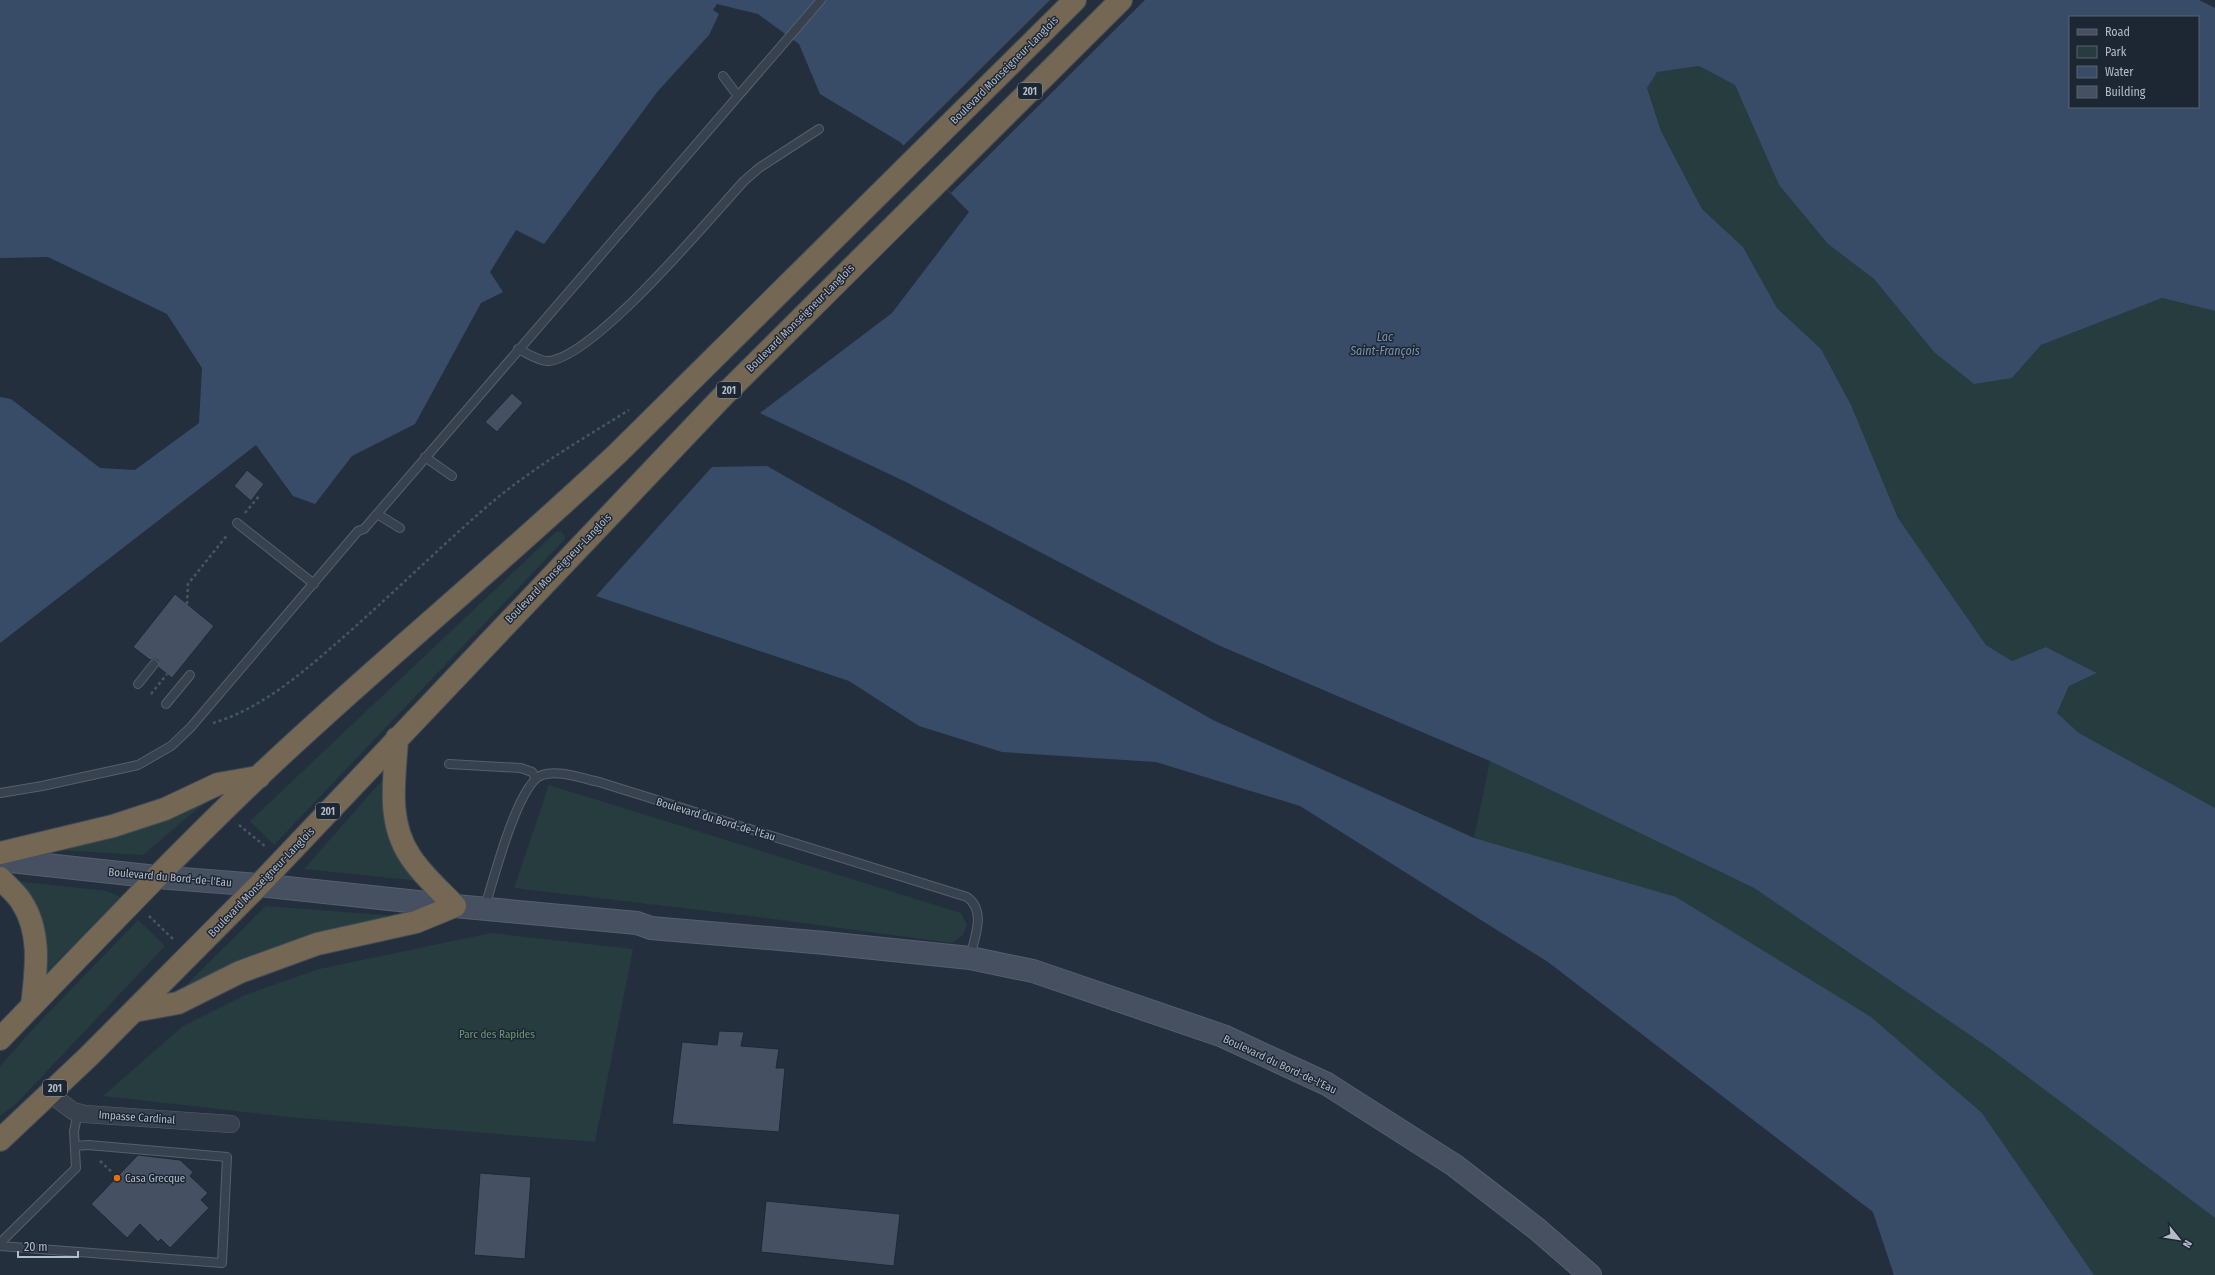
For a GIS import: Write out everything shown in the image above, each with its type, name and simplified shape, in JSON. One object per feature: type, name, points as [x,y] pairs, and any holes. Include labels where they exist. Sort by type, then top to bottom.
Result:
[{"type":"highway","name":"Boulevard Monseigneur-Langlois","points":[[0,1039],[157,877],[259,777],[369,676],[585,484],[1075,0]]},
{"type":"highway","name":"Boulevard Monseigneur-Langlois","points":[[0,1140],[50,1094],[259,885],[724,395],[1121,0]]},
{"type":"highway","points":[[134,1011],[178,1003],[240,972],[310,946],[366,931],[416,922],[454,906],[410,856],[397,828],[393,796],[397,738]]},
{"type":"highway","points":[[0,853],[140,818],[187,800],[218,784],[259,777]]},
{"type":"highway","points":[[0,878],[21,901],[32,925],[36,951],[32,1006]]},
{"type":"street","name":"Boulevard du Bord-de-l'Eau","points":[[0,860],[157,877],[259,885],[454,906],[637,922],[651,928],[970,958],[1033,970],[1223,1036],[1327,1084],[1454,1166],[1538,1229],[1590,1275]]},
{"type":"street","name":"Impasse Cardinal","points":[[50,1094],[66,1107],[78,1112],[231,1124]]},
{"type":"lane","points":[[0,793],[125,769],[150,759],[178,740],[207,711],[358,531],[364,529],[820,0]]},
{"type":"lane","points":[[723,76],[738,96]]},
{"type":"lane","points":[[518,349],[541,360],[549,361],[564,357],[581,346],[601,331],[630,304],[744,181],[759,168],[819,129]]},
{"type":"lane","points":[[425,457],[452,476]]},
{"type":"lane","points":[[377,514],[400,528]]},
{"type":"lane","points":[[237,523],[314,584]]},
{"type":"lane","points":[[138,684],[154,664]]},
{"type":"lane","points":[[166,704],[190,675]]},
{"type":"lane","points":[[449,764],[521,768],[532,772],[536,778],[530,784],[520,802],[484,908]]},
{"type":"lane","name":"Boulevard du Bord-de-l'Eau","points":[[536,778],[554,773],[599,782],[967,897],[977,908],[979,917],[970,958]]},
{"type":"lane","points":[[0,1245],[76,1168],[74,1127],[78,1112]]},
{"type":"lane","points":[[0,1245],[222,1263],[227,1157],[88,1145],[75,1146]]},
{"type":"path","points":[[207,725],[235,715],[291,681],[396,592],[483,511],[522,478],[539,465],[635,407]]},
{"type":"path","points":[[187,604],[188,584],[259,496]]},
{"type":"path","points":[[151,694],[167,674]]},
{"type":"path","points":[[244,827],[268,849]]},
{"type":"path","points":[[147,914],[173,940]]},
{"type":"green space","points":[[1699,66],[1735,85],[1779,185],[1828,244],[1874,279],[1934,352],[2012,378],[2041,345],[2162,298],[2215,311],[2215,808],[2079,733],[2057,713],[2069,686],[2097,673],[2047,647],[2012,661],[1986,645],[1898,518],[1851,405],[1821,349],[1777,308],[1743,247],[1702,209],[1661,131],[1647,88],[1656,72]]},
{"type":"green space","points":[[557,531],[561,532],[565,536],[564,540],[274,845],[250,821]]},
{"type":"green space","points":[[1490,761],[1754,888],[1989,1048],[2215,1218],[2215,1275],[2094,1275],[1982,1113],[1474,838]]},
{"type":"green space","points":[[385,777],[383,807],[387,829],[420,881],[304,869]]},
{"type":"green space","points":[[549,785],[961,913],[967,925],[962,936],[952,943],[750,916],[514,888]]},
{"type":"green space","points":[[221,794],[196,810],[143,855],[55,850],[169,818]]},
{"type":"green space","points":[[15,881],[107,891],[120,897],[46,973],[47,958],[44,934],[35,914]]},
{"type":"green space","points":[[266,906],[396,916],[178,993]]},
{"type":"green space","points":[[138,920],[165,946],[16,1104],[0,1116],[0,1067],[2,1064],[30,1032]]},
{"type":"green space","name":"Parc des Rapides","points":[[491,933],[633,949],[595,1142],[289,1117],[103,1096],[183,1026],[245,995],[319,969]]},
{"type":"water","name":"Lac Saint-François","points":[[0,0],[2199,0],[2215,8],[2215,311],[2162,298],[2041,345],[2012,378],[1974,384],[1934,352],[1874,279],[1828,244],[1779,185],[1735,85],[1699,66],[1657,72],[1647,88],[1661,131],[1702,209],[1743,247],[1777,308],[1821,349],[1851,405],[1898,518],[1986,645],[2012,661],[2046,647],[2097,673],[2069,686],[2057,713],[2079,733],[2215,808],[2215,1218],[1989,1048],[1754,888],[1490,761],[1218,645],[906,482],[760,413],[892,313],[969,212],[900,142],[820,94],[799,44],[758,14],[717,4],[713,10],[719,14],[709,35],[658,91],[544,244],[516,230],[490,272],[503,292],[481,303],[415,424],[352,456],[315,504],[293,496],[256,445],[0,643],[0,397],[11,399],[100,468],[135,470],[199,423],[202,368],[167,314],[48,257],[0,258]]},
{"type":"water","points":[[767,466],[1213,720],[1474,838],[1676,897],[1871,1017],[1982,1113],[2094,1275],[1894,1275],[1873,1212],[1548,962],[1300,806],[1156,762],[1002,752],[919,726],[849,681],[596,596],[712,467]]},
{"type":"pier","points":[[1050,0],[1145,0],[951,193],[903,146]]},
{"type":"building","points":[[512,393],[523,403],[497,432],[485,422]]},
{"type":"building","points":[[247,470],[264,484],[251,501],[234,486]]},
{"type":"building","points":[[175,594],[214,626],[172,678],[158,667],[158,660],[150,660],[133,647]]},
{"type":"building","points":[[719,1031],[744,1032],[741,1046],[779,1049],[776,1068],[785,1068],[779,1132],[672,1124],[682,1042],[717,1045]]},
{"type":"building","points":[[138,1155],[180,1160],[193,1172],[190,1176],[208,1193],[201,1200],[209,1208],[170,1248],[161,1239],[158,1242],[140,1224],[127,1238],[91,1204]]},
{"type":"building","points":[[480,1173],[531,1177],[525,1259],[474,1255]]},
{"type":"building","points":[[766,1201],[900,1214],[894,1266],[761,1252]]},
{"type":"place","name":"Casa Grecque","points":[[117,1178]]}]
